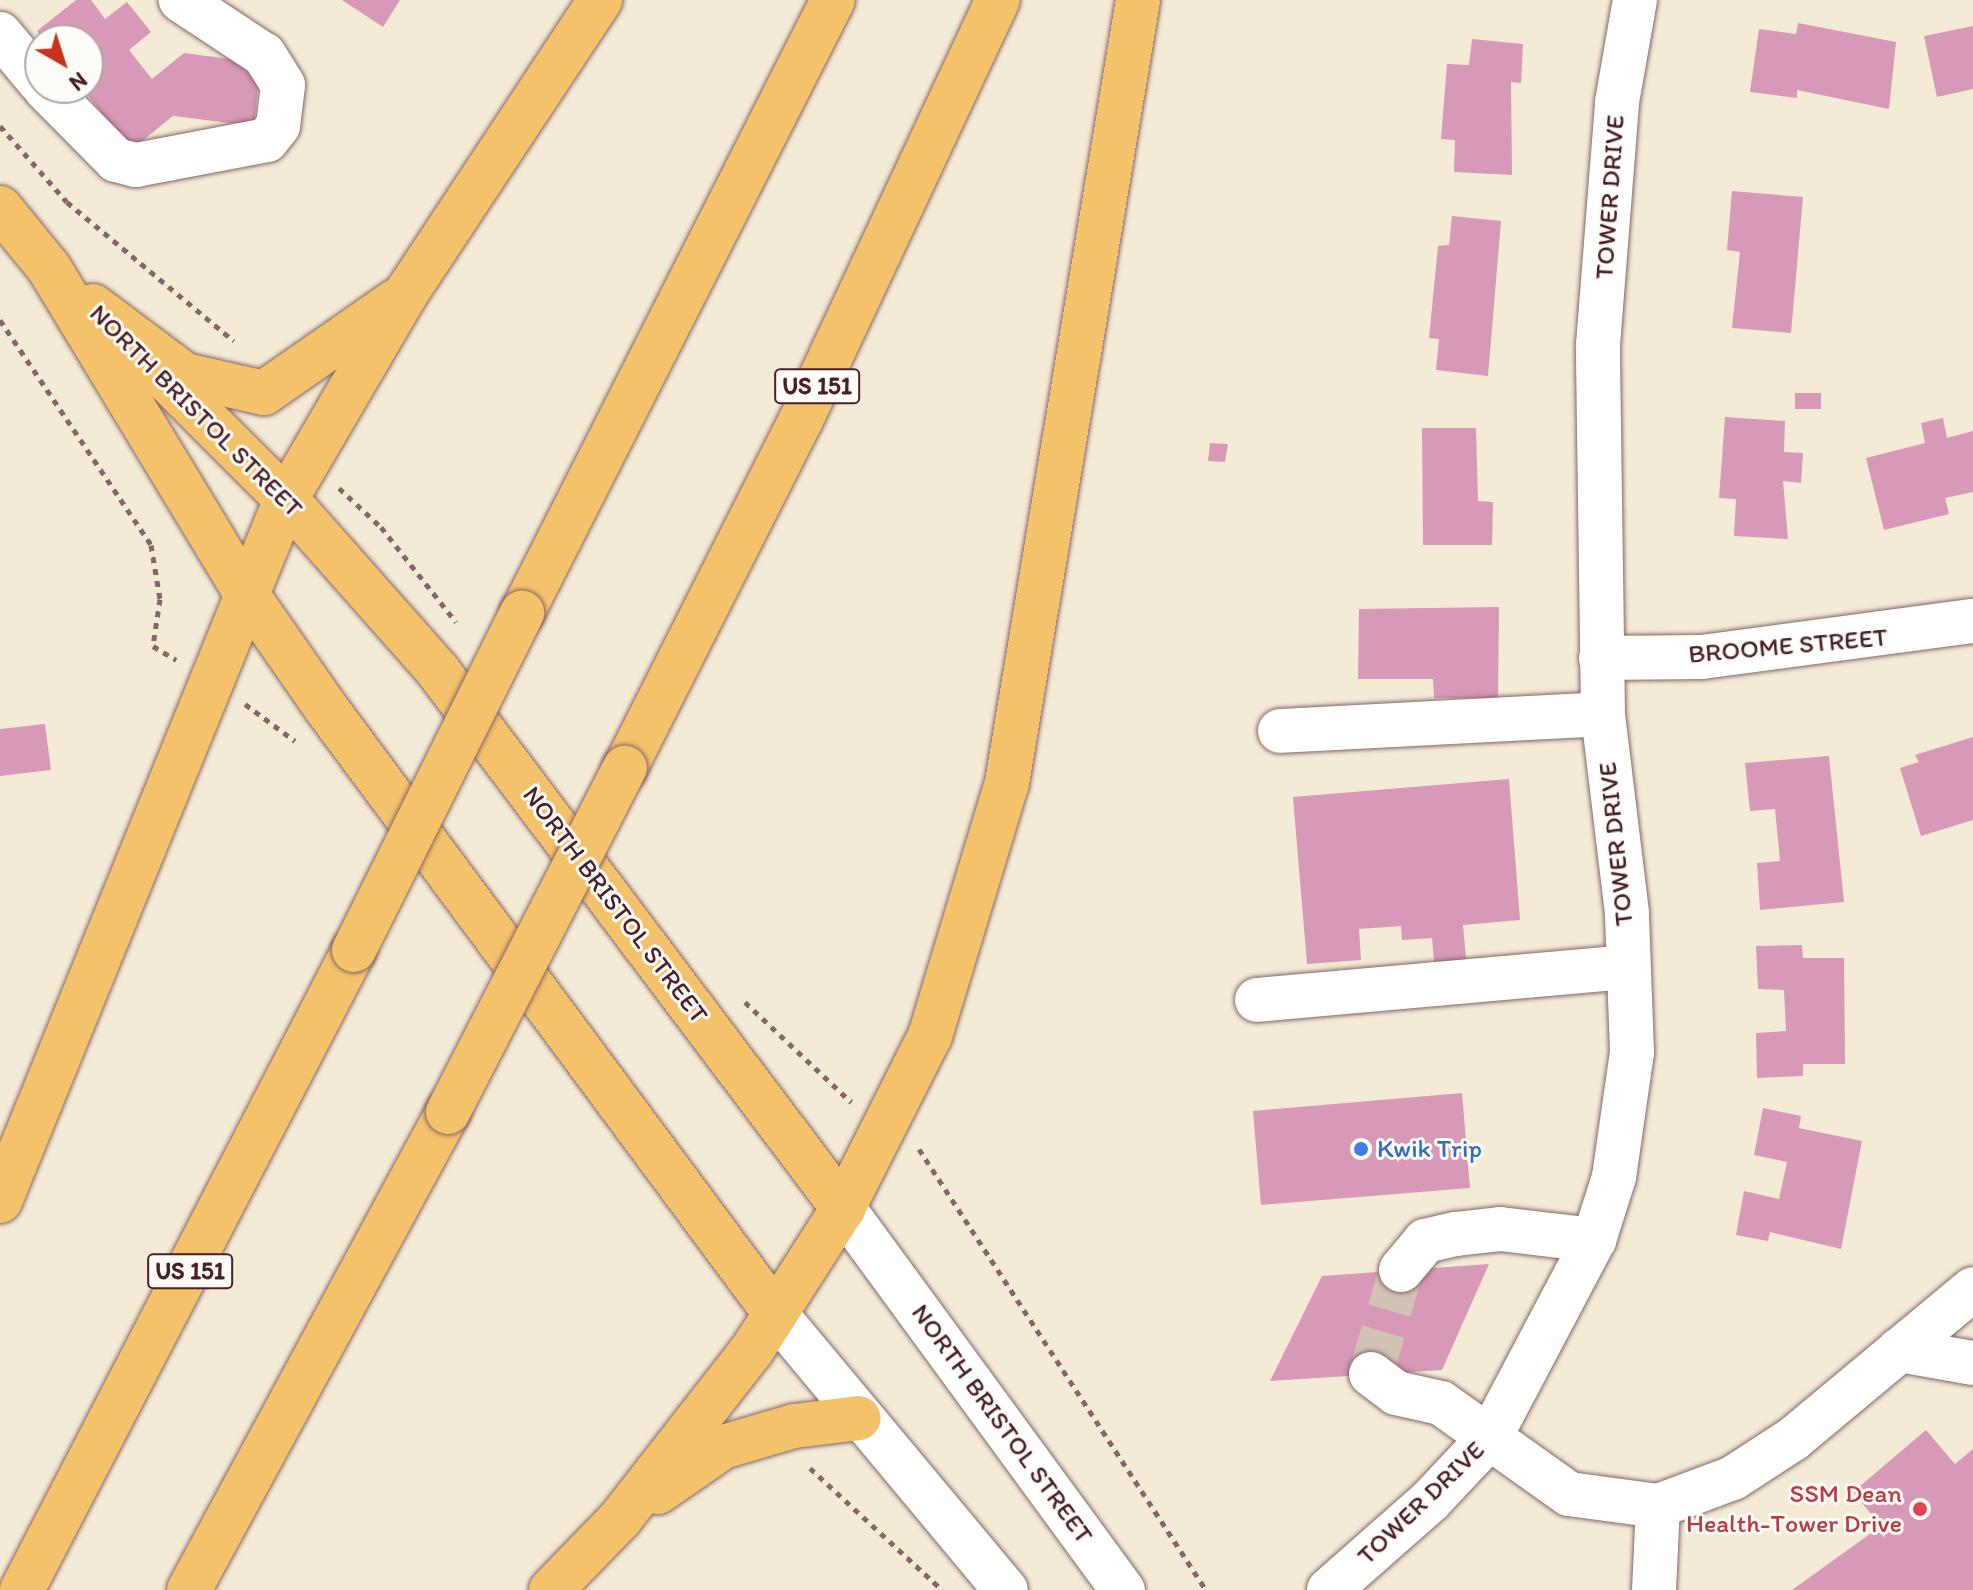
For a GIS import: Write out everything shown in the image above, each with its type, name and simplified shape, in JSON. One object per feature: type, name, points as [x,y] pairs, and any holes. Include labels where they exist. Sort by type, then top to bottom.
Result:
[{"type":"main road","points":[[0,1201],[286,499],[405,295],[600,0]]},
{"type":"main road","name":"US 151","points":[[22,1590],[354,950],[833,0]]},
{"type":"main road","name":"US 151","points":[[189,1590],[448,1112],[625,768],[801,420],[998,0]]},
{"type":"main road","points":[[551,1590],[620,1519],[774,1312],[843,1208],[930,1036],[1007,783],[1138,0]]},
{"type":"main road","name":"NORTH BRISTOL STREET","points":[[0,208],[49,268],[246,593],[774,1312]]},
{"type":"main road","name":"NORTH BRISTOL STREET","points":[[49,268],[93,306],[286,499],[438,671],[843,1208]]},
{"type":"main road","points":[[93,306],[185,375],[264,393],[405,295]]},
{"type":"main road","points":[[620,1519],[723,1447],[794,1426],[859,1418]]},
{"type":"street","points":[[61,104],[116,160],[136,165],[267,140],[278,126],[283,85],[264,55],[181,0]]},
{"type":"street","name":"TOWER DRIVE","points":[[1329,1590],[1430,1501],[1490,1437],[1594,1240],[1614,1177],[1632,1052],[1603,714],[1598,345],[1617,102],[1635,0]]},
{"type":"street","points":[[0,34],[24,63]]},
{"type":"street","name":"BROOME STREET","points":[[1601,658],[1702,657],[1973,621]]},
{"type":"street","points":[[1280,731],[1603,714]]},
{"type":"street","points":[[1257,1000],[1627,967]]},
{"type":"street","name":"NORTH BRISTOL STREET","points":[[843,1208],[1123,1590]]},
{"type":"street","points":[[1401,1270],[1425,1241],[1456,1234],[1500,1229],[1594,1240]]},
{"type":"street","points":[[1371,1374],[1396,1393],[1441,1403],[1569,1494],[1658,1506],[1733,1478],[1973,1289]]},
{"type":"street","name":"NORTH BRISTOL STREET","points":[[774,1312],[859,1418],[1006,1590]]},
{"type":"street","points":[[1899,1350],[1973,1363]]},
{"type":"street","points":[[1654,1590],[1658,1506]]},
{"type":"path","points":[[0,126],[67,202],[232,339],[264,393]]},
{"type":"path","points":[[310,459],[381,527],[464,632]]},
{"type":"path","points":[[741,997],[885,1126],[934,1165],[1205,1590]]},
{"type":"building","points":[[76,0],[91,0],[105,19],[127,2],[151,32],[129,50],[152,79],[184,53],[260,63],[254,126],[173,116],[131,150],[95,104],[104,104],[104,24],[46,24]]},
{"type":"building","points":[[342,0],[400,0],[383,27]]},
{"type":"building","points":[[1798,23],[1896,42],[1889,109],[1797,90],[1797,98],[1750,92],[1759,29],[1796,34]]},
{"type":"building","points":[[1973,26],[1973,89],[1937,97],[1924,36]]},
{"type":"building","points":[[1472,39],[1523,44],[1521,83],[1511,82],[1512,175],[1454,172],[1455,140],[1441,139],[1447,64],[1469,65]]},
{"type":"building","points":[[1732,191],[1803,197],[1791,333],[1732,328],[1740,252],[1727,250]]},
{"type":"building","points":[[1452,216],[1501,221],[1488,376],[1436,370],[1439,339],[1429,338],[1438,246],[1449,245]]},
{"type":"building","points":[[1795,393],[1821,393],[1821,409],[1795,409]]},
{"type":"building","points":[[1725,417],[1785,421],[1784,452],[1803,453],[1801,483],[1783,481],[1788,539],[1734,536],[1736,499],[1719,498]]},
{"type":"building","points":[[1943,418],[1947,438],[1973,431],[1973,492],[1945,498],[1949,514],[1884,530],[1866,458],[1925,443],[1921,423]]},
{"type":"building","points":[[1422,428],[1476,428],[1478,501],[1493,502],[1492,545],[1423,545]]},
{"type":"building","points":[[1210,443],[1228,444],[1225,462],[1208,461]]},
{"type":"building","points":[[1499,607],[1498,698],[1434,698],[1433,679],[1358,679],[1359,609]]},
{"type":"building","points":[[45,724],[51,770],[0,776],[0,729]]},
{"type":"building","points":[[1973,737],[1973,820],[1921,836],[1900,768],[1919,762],[1915,755]]},
{"type":"building","points":[[1829,756],[1844,902],[1760,910],[1757,863],[1780,861],[1775,809],[1750,811],[1745,763]]},
{"type":"building","points":[[1509,779],[1520,920],[1463,925],[1467,969],[1435,971],[1432,938],[1402,940],[1401,926],[1359,929],[1361,960],[1307,964],[1293,797]]},
{"type":"building","points":[[1802,945],[1803,958],[1844,958],[1845,1064],[1803,1064],[1803,1076],[1757,1078],[1756,1033],[1786,1031],[1784,990],[1758,989],[1756,946]]},
{"type":"building","name":"Kwik Trip","points":[[1462,1093],[1470,1188],[1261,1205],[1253,1111]]},
{"type":"building","points":[[1763,1108],[1801,1116],[1799,1128],[1862,1141],[1841,1249],[1770,1232],[1768,1241],[1736,1235],[1744,1191],[1779,1199],[1787,1162],[1754,1155]]},
{"type":"building","points":[[1489,1264],[1442,1370],[1270,1381],[1322,1276]]},
{"type":"building","name":"SSM Dean Health-Tower Drive","points":[[1926,1430],[1955,1464],[1973,1449],[1973,1590],[1792,1590],[1881,1526],[1853,1492]]},
{"type":"tunnel","points":[[1371,1374],[1401,1270]]},
{"type":"place","name":"Kwik Trip","points":[[1361,1149]]},
{"type":"place","name":"SSM Dean Health-Tower Drive","points":[[1920,1509]]}]
